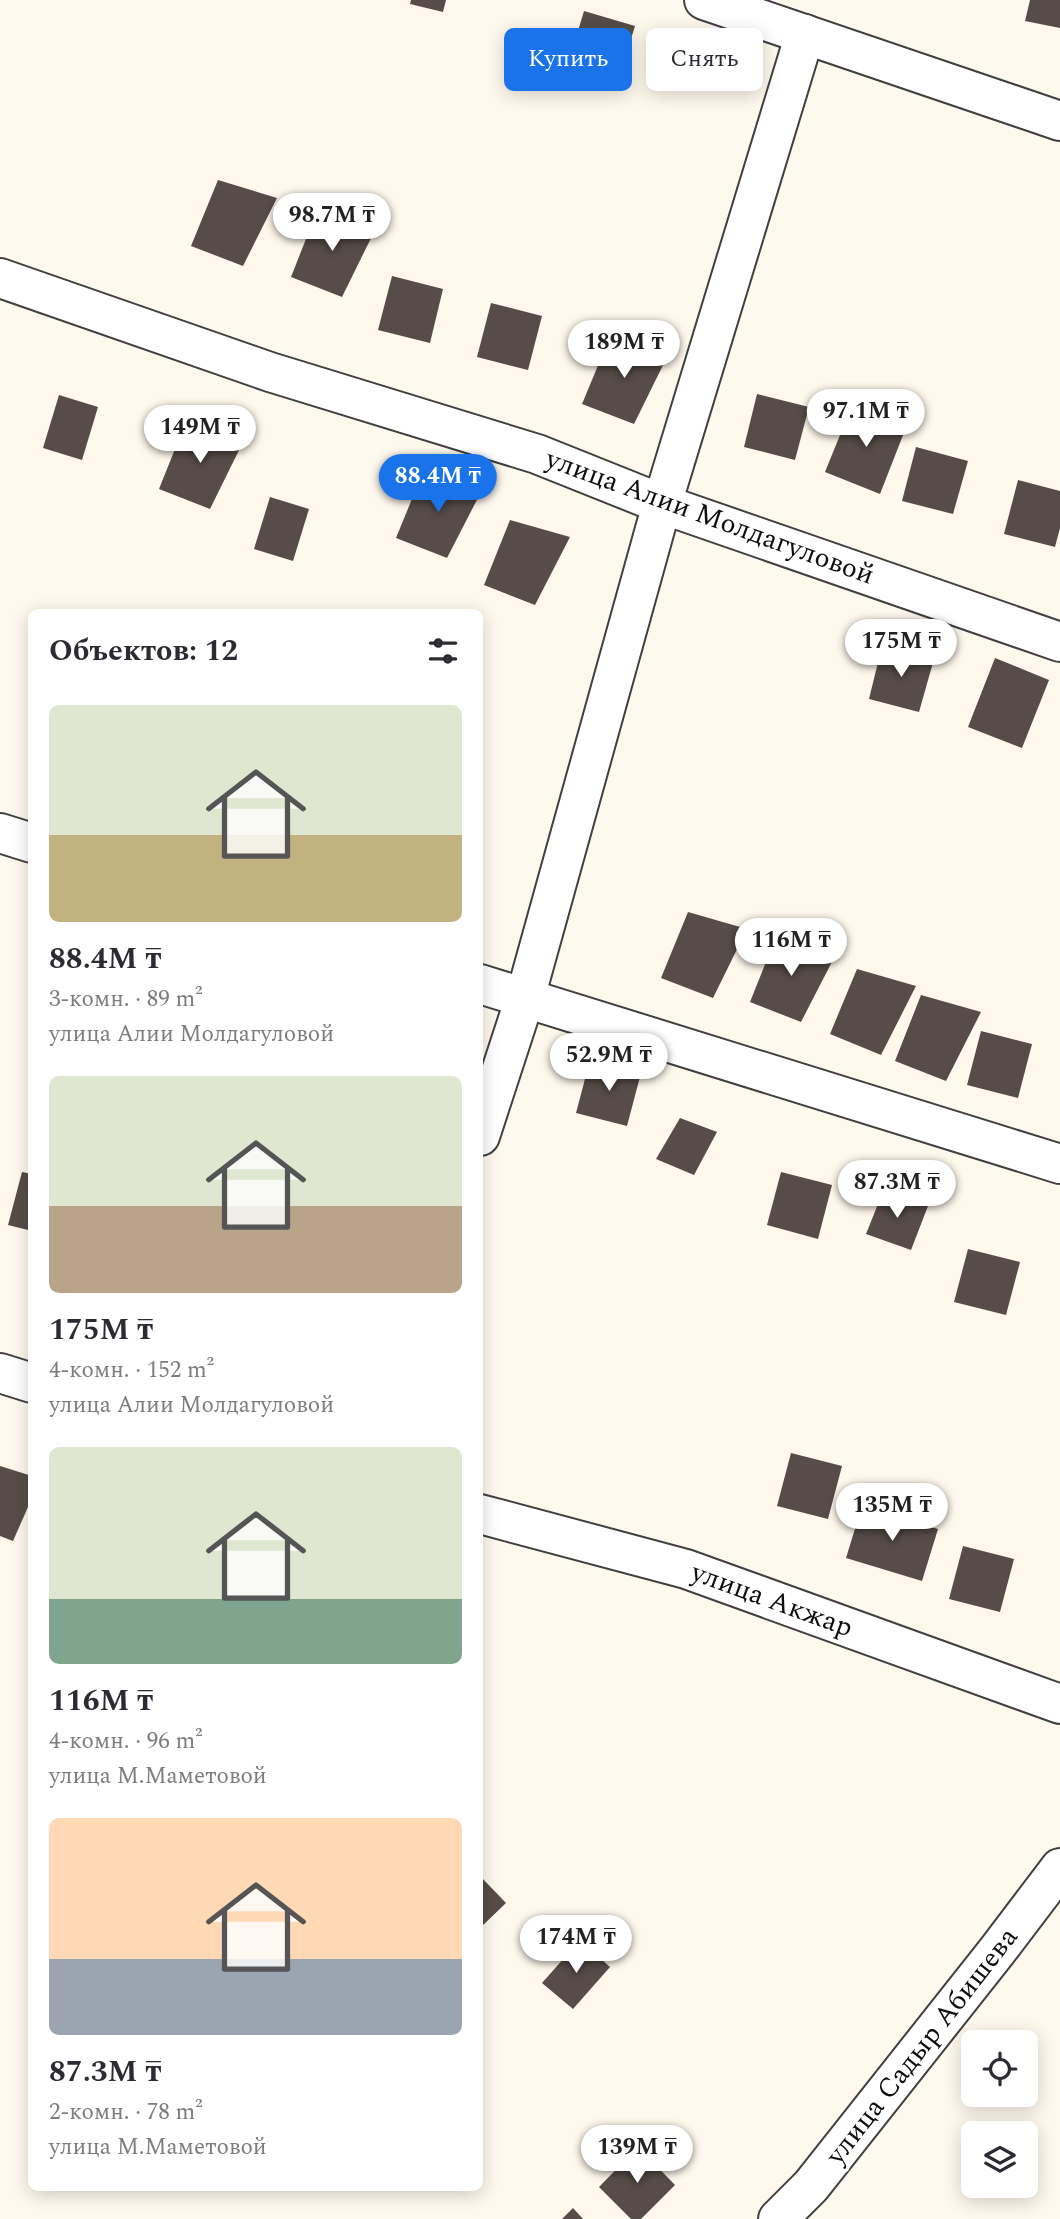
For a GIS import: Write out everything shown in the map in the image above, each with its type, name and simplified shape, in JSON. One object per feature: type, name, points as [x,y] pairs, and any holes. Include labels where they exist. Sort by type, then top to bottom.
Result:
[{"type":"street","points":[[704,0],[1060,121]]},
{"type":"street","points":[[483,1127],[525,998],[663,504],[805,34]]},
{"type":"street","name":"улица Алии Молдагуловой","points":[[0,278],[270,372],[537,454],[663,504],[1060,642]]},
{"type":"street","points":[[0,833],[28,842]]},
{"type":"street","points":[[483,985],[1060,1164]]},
{"type":"street","points":[[0,1373],[28,1381]]},
{"type":"street","name":"улица Акжар","points":[[483,1515],[686,1569],[1060,1704]]},
{"type":"street","name":"улица Садыр Абишева","points":[[778,2219],[811,2186],[998,1951],[1060,1868]]},
{"type":"building","points":[[411,0],[446,0],[443,12],[410,4]]},
{"type":"building","points":[[1030,0],[1060,0],[1060,28],[1025,21]]},
{"type":"building","points":[[584,11],[635,26],[632,36],[632,28],[579,28]]},
{"type":"building","points":[[218,180],[277,198],[243,266],[191,246]]},
{"type":"building","points":[[317,211],[376,228],[342,297],[291,277]]},
{"type":"building","points":[[392,276],[443,289],[430,343],[378,330]]},
{"type":"building","points":[[491,303],[542,316],[528,370],[477,357]]},
{"type":"building","points":[[609,339],[668,355],[634,424],[582,404]]},
{"type":"building","points":[[757,394],[809,407],[795,460],[744,447]]},
{"type":"building","points":[[59,395],[98,407],[82,460],[43,448]]},
{"type":"building","points":[[853,403],[907,425],[880,494],[825,472]]},
{"type":"building","points":[[185,424],[244,440],[210,509],[159,489]]},
{"type":"building","points":[[916,447],[968,461],[953,514],[902,501]]},
{"type":"building","points":[[423,472],[482,490],[447,558],[396,538]]},
{"type":"building","points":[[1018,480],[1060,491],[1060,528],[1055,547],[1004,534]]},
{"type":"building","points":[[270,497],[309,509],[293,561],[254,549]]},
{"type":"building","points":[[510,520],[570,537],[535,605],[484,585]]},
{"type":"building","points":[[882,646],[934,659],[919,712],[869,699]]},
{"type":"building","points":[[995,658],[1049,680],[1022,748],[968,727]]},
{"type":"building","points":[[688,912],[747,929],[713,998],[661,978]]},
{"type":"building","points":[[776,937],[836,954],[801,1022],[750,1002]]},
{"type":"building","points":[[857,969],[916,986],[881,1055],[830,1034]]},
{"type":"building","points":[[921,995],[981,1012],[946,1081],[895,1061]]},
{"type":"building","points":[[981,1031],[1032,1044],[1018,1098],[967,1085]]},
{"type":"building","points":[[590,1060],[641,1073],[627,1126],[576,1113]]},
{"type":"building","points":[[680,1118],[717,1132],[694,1175],[656,1159]]},
{"type":"building","points":[[22,1172],[28,1173],[28,1230],[8,1225]]},
{"type":"building","points":[[781,1172],[832,1185],[818,1239],[767,1225]]},
{"type":"building","points":[[884,1189],[928,1206],[911,1250],[866,1234]]},
{"type":"building","points":[[968,1249],[1020,1262],[1006,1315],[954,1302]]},
{"type":"building","points":[[791,1453],[842,1466],[828,1519],[777,1506]]},
{"type":"building","points":[[0,1466],[28,1475],[28,1507],[13,1541],[0,1536]]},
{"type":"building","points":[[862,1506],[938,1529],[922,1581],[846,1558]]},
{"type":"building","points":[[963,1546],[1014,1559],[1000,1612],[949,1599]]},
{"type":"building","points":[[483,1879],[506,1903],[483,1925]]},
{"type":"building","points":[[580,1940],[610,1967],[573,2009],[542,1983]]},
{"type":"building","points":[[638,2147],[675,2185],[641,2219],[631,2219],[599,2187]]},
{"type":"building","points":[[573,2208],[583,2219],[562,2219]]}]
